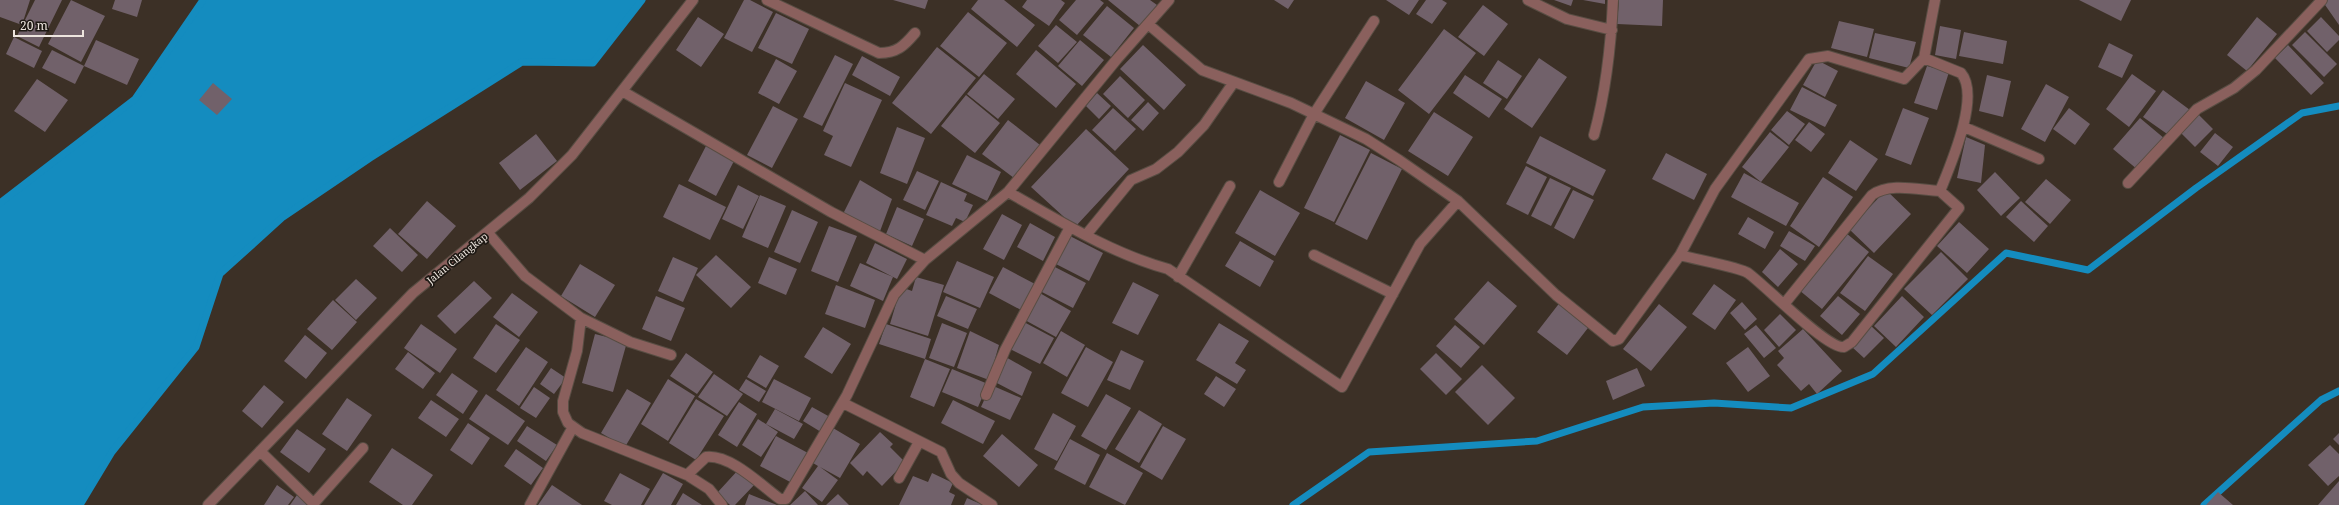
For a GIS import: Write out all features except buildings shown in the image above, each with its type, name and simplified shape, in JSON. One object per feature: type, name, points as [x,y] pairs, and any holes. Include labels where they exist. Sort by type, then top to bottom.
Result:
[{"type":"street","name":"Jalan Cilangkap","points":[[208,505],[413,293],[529,198],[572,155],[693,0]]},
{"type":"street","points":[[767,0],[879,53],[892,53],[903,46],[915,33]]},
{"type":"street","points":[[687,475],[706,456],[720,456],[733,463],[780,499],[786,498],[843,403],[894,295],[924,260],[1008,192],[1169,0]]},
{"type":"street","points":[[1528,0],[1567,19],[1612,30]]},
{"type":"street","points":[[1594,136],[1603,104],[1612,30],[1613,0]]},
{"type":"street","points":[[1148,24],[1202,70],[1291,103],[1366,138],[1458,202],[1556,295],[1613,341],[1619,339],[1680,255],[1715,188],[1809,60],[1828,56],[1904,79],[1924,58],[1935,0]]},
{"type":"street","points":[[2128,183],[2197,110],[2234,88],[2256,70],[2322,0]]},
{"type":"street","points":[[1279,182],[1314,114],[1374,21]]},
{"type":"street","points":[[1924,58],[1961,73],[1965,77],[1967,92],[1964,127],[1940,191]]},
{"type":"street","points":[[1086,235],[1131,180],[1156,169],[1178,152],[1204,125],[1234,82]]},
{"type":"street","points":[[622,91],[831,212],[924,260]]},
{"type":"street","points":[[1964,127],[2039,159]]},
{"type":"street","points":[[1178,277],[1230,186]]},
{"type":"street","points":[[1680,255],[1746,272],[1785,303],[1817,333],[1840,348],[1848,346],[1959,208],[1940,191],[1895,188],[1878,191],[1872,195],[1785,303]]},
{"type":"street","points":[[1008,192],[1086,235],[1144,262],[1168,269],[1342,387],[1420,244],[1458,202]]},
{"type":"street","points":[[986,395],[1006,350],[1070,227]]},
{"type":"street","points":[[488,233],[525,276],[581,318],[630,342],[671,355]]},
{"type":"street","points":[[1314,255],[1393,294]]},
{"type":"street","points":[[581,318],[577,351],[563,401],[563,412],[568,423],[582,433],[687,475],[709,489],[722,505]]},
{"type":"street","points":[[843,403],[941,452],[951,474],[959,483],[992,505]]},
{"type":"street","points":[[530,505],[573,427]]},
{"type":"street","points":[[899,478],[919,442]]},
{"type":"street","points":[[260,451],[312,502],[363,448]]},
{"type":"water","points":[[203,0],[642,0],[593,63],[522,62],[370,158],[283,217],[220,274],[196,347],[112,452],[80,505],[0,505],[0,203],[135,99]]},
{"type":"waterway","points":[[0,203],[135,99],[203,0]]},
{"type":"waterway","points":[[80,505],[112,452],[196,347],[220,274],[283,217],[370,158],[522,62],[593,63],[642,0]]},
{"type":"waterway","points":[[1293,505],[1369,452],[1537,441],[1643,407],[1714,403],[1791,408],[1873,374],[2006,253],[2088,270],[2196,188],[2302,113],[2339,106]]},
{"type":"waterway","points":[[2204,505],[2321,400],[2339,391]]}]
